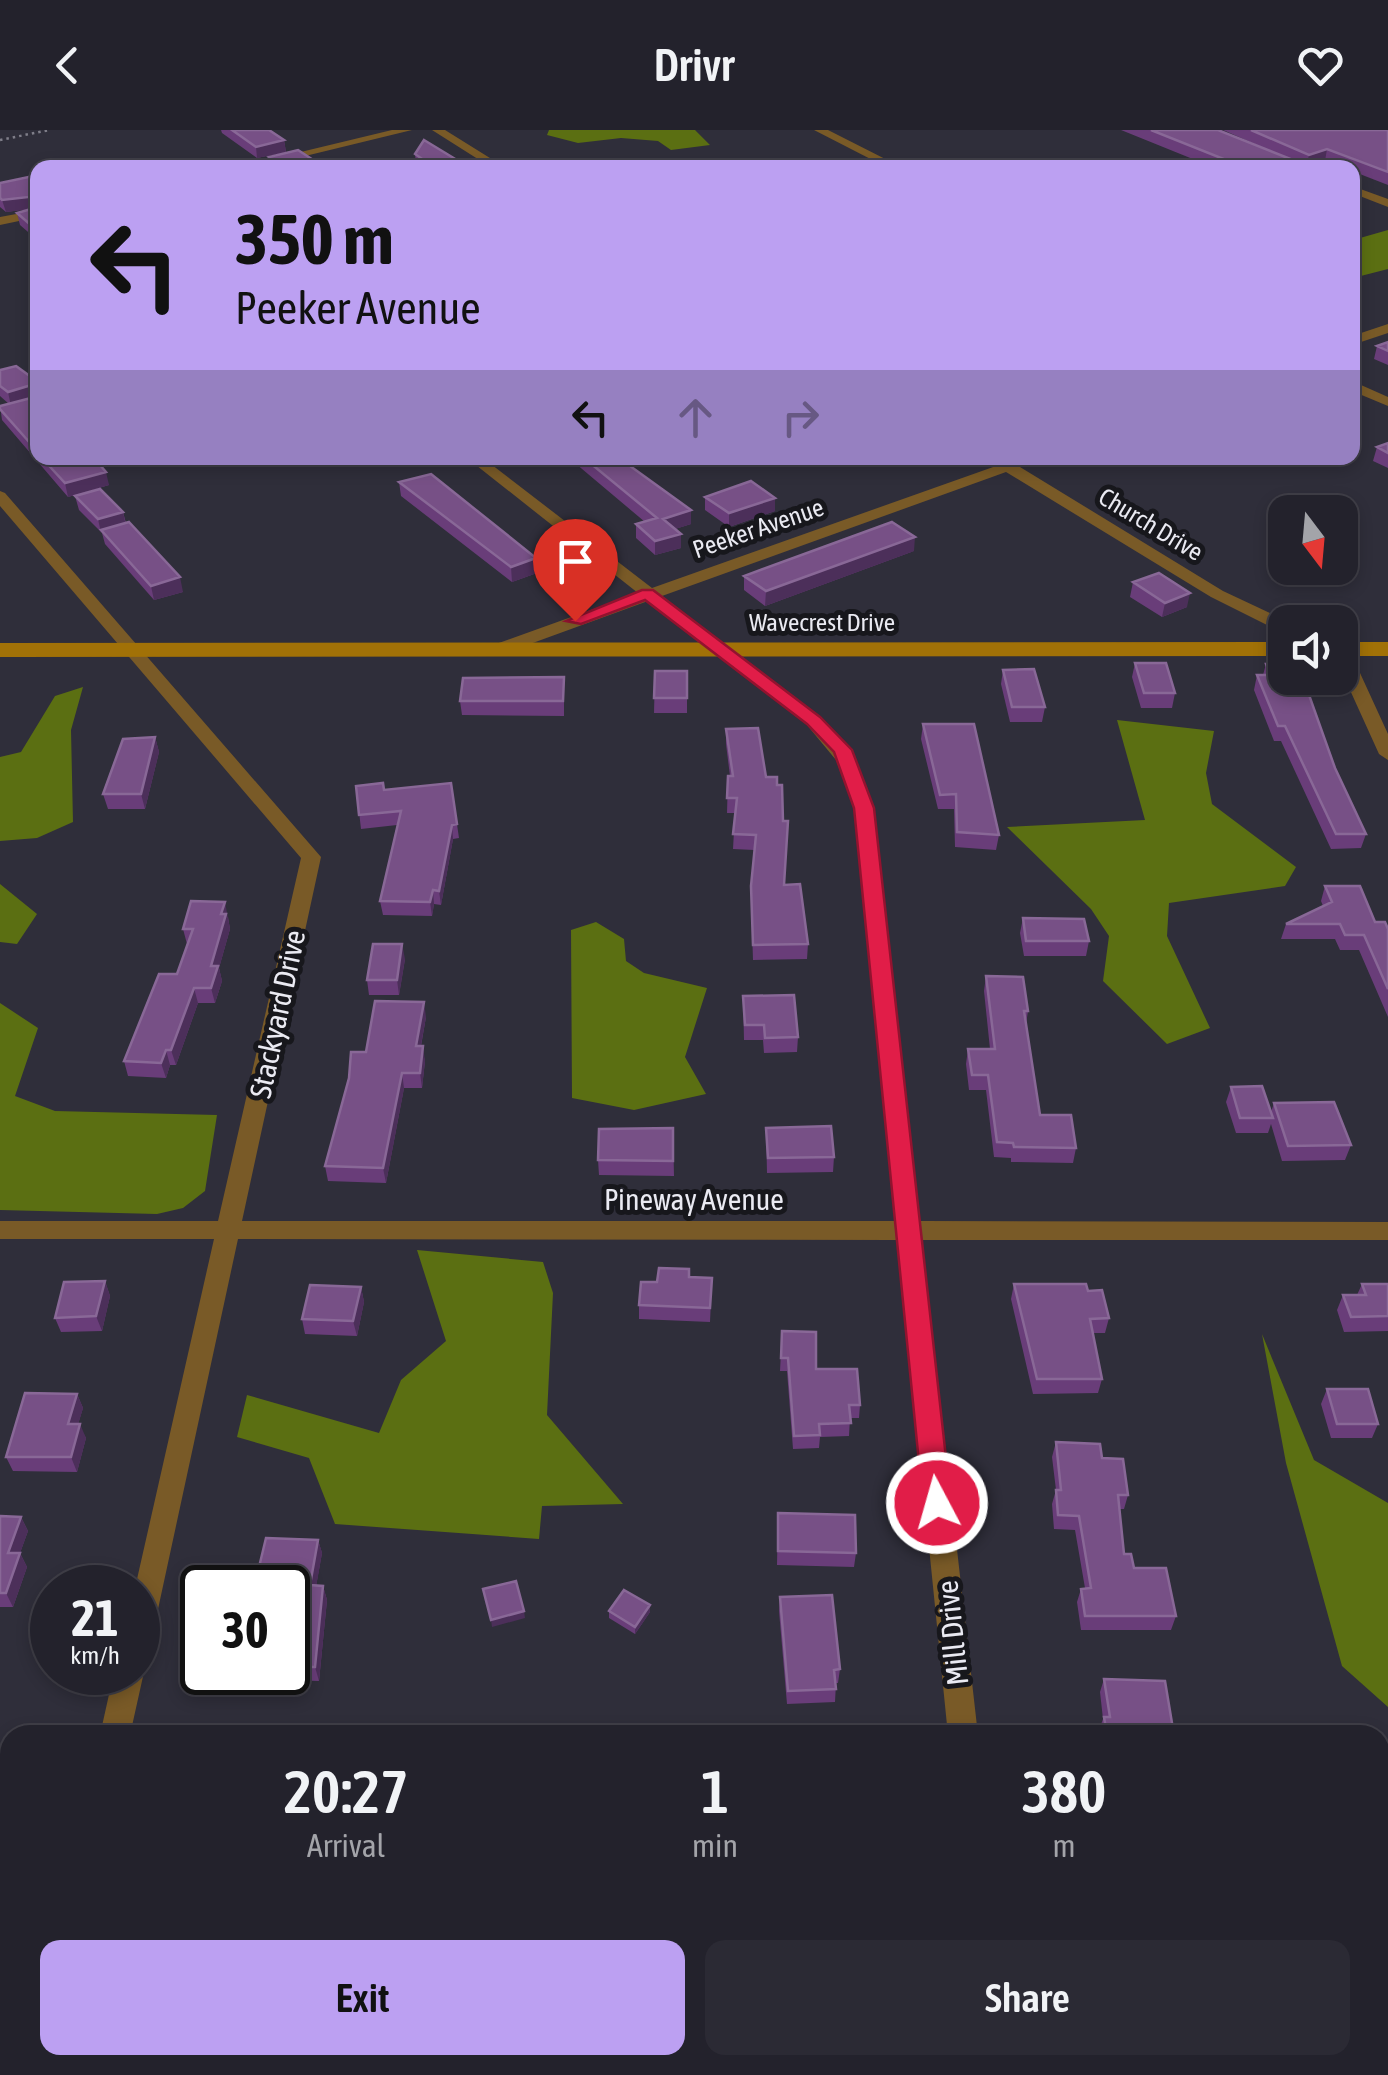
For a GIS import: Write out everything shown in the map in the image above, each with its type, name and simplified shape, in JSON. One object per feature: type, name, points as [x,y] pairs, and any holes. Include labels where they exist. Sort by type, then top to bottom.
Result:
[{"type":"street","points":[[274,160],[406,130]]},
{"type":"street","points":[[437,130],[488,160]]},
{"type":"street","points":[[820,130],[882,160]]},
{"type":"street","points":[[1360,192],[1388,204]]},
{"type":"street","points":[[0,222],[30,215]]},
{"type":"street","points":[[1360,338],[1388,328]]},
{"type":"street","points":[[1360,389],[1388,402]]},
{"type":"street","name":"Mill Drive","points":[[483,465],[813,720],[842,750],[864,808],[963,1725]]},
{"type":"street","name":"Peeker Avenue","points":[[502,648],[993,465]]},
{"type":"street","name":"Church Drive","points":[[1006,465],[1217,594],[1268,619]]},
{"type":"street","name":"Stackyard Drive","points":[[0,496],[136,649],[154,678],[311,857],[154,1565]]},
{"type":"street","name":"Wavecrest Drive","points":[[0,650],[1268,649]]},
{"type":"street","points":[[1358,649],[1388,649]]},
{"type":"street","points":[[1358,688],[1388,754]]},
{"type":"street","name":"Pineway Avenue","points":[[0,1230],[1388,1231]]},
{"type":"street","points":[[117,1725],[124,1695]]},
{"type":"path","points":[[0,140],[49,130]]},
{"type":"green space","points":[[549,130],[695,130],[710,145],[671,150],[658,141],[621,138],[578,143],[547,135]]},
{"type":"green space","points":[[1388,230],[1388,269],[1360,276],[1360,238]]},
{"type":"green space","points":[[83,687],[71,730],[73,822],[37,838],[0,841],[0,757],[21,752],[55,696]]},
{"type":"green space","points":[[1117,720],[1214,731],[1206,773],[1212,804],[1296,867],[1285,886],[1169,903],[1167,936],[1210,1028],[1167,1044],[1103,981],[1109,936],[1091,909],[1007,827],[1145,820]]},
{"type":"green space","points":[[0,884],[37,914],[17,944],[0,942]]},
{"type":"green space","points":[[596,922],[624,939],[626,961],[644,973],[707,988],[685,1057],[706,1094],[634,1110],[572,1098],[571,930]]},
{"type":"green space","points":[[0,1003],[38,1028],[15,1096],[55,1111],[217,1115],[205,1191],[183,1208],[157,1214],[0,1210]]},
{"type":"green space","points":[[417,1250],[543,1262],[553,1293],[547,1415],[623,1504],[542,1506],[539,1539],[335,1524],[309,1458],[237,1437],[247,1395],[379,1433],[401,1380],[446,1341]]},
{"type":"green space","points":[[1262,1334],[1314,1460],[1388,1503],[1388,1707],[1342,1666],[1286,1463]]},
{"type":"building","points":[[232,130],[269,130],[284,140],[256,147]]},
{"type":"building","points":[[1151,130],[1218,130],[1293,160],[1226,160]]},
{"type":"building","points":[[1251,130],[1388,130],[1388,172],[1327,149],[1309,155]]},
{"type":"building","points":[[424,140],[457,160],[424,160],[415,154]]},
{"type":"building","points":[[298,150],[313,160],[273,160],[269,157]]},
{"type":"building","points":[[30,177],[30,197],[2,200],[0,183]]},
{"type":"building","points":[[30,209],[30,224],[17,213]]},
{"type":"building","points":[[16,366],[30,376],[30,385],[8,392],[0,386],[0,370]]},
{"type":"building","points":[[30,398],[30,443],[0,409]]},
{"type":"building","points":[[48,465],[100,465],[106,472],[65,483]]},
{"type":"building","points":[[593,465],[629,465],[691,510],[663,519],[681,534],[655,541],[636,524],[657,518]]},
{"type":"building","points":[[431,474],[536,558],[511,567],[399,482]]},
{"type":"building","points":[[751,481],[775,498],[729,513],[705,497]]},
{"type":"building","points":[[100,489],[123,512],[98,519],[75,496]]},
{"type":"building","points":[[129,522],[180,577],[151,586],[101,530]]},
{"type":"building","points":[[892,522],[915,537],[766,591],[744,576]]},
{"type":"building","points":[[1159,573],[1190,593],[1165,603],[1133,582]]},
{"type":"building","points":[[1135,663],[1166,663],[1175,693],[1144,693]]},
{"type":"building","points":[[1034,669],[1045,707],[1012,707],[1003,670]]},
{"type":"building","points":[[655,671],[687,671],[687,698],[654,698]]},
{"type":"building","points":[[1257,675],[1268,675],[1268,695],[1309,695],[1335,768],[1366,834],[1336,834],[1285,726],[1278,726]]},
{"type":"building","points":[[564,677],[563,701],[460,701],[463,678]]},
{"type":"building","points":[[923,724],[974,724],[999,835],[957,832],[956,794],[940,795]]},
{"type":"building","points":[[758,728],[766,777],[777,777],[777,785],[782,785],[783,821],[788,821],[784,885],[800,884],[808,944],[753,945],[751,886],[756,835],[733,834],[737,798],[727,798],[728,776],[733,776],[726,729]]},
{"type":"building","points":[[155,737],[141,794],[103,794],[123,739]]},
{"type":"building","points":[[383,783],[384,790],[451,783],[457,824],[452,825],[439,891],[433,890],[430,902],[380,901],[401,811],[359,815],[356,786]]},
{"type":"building","points":[[1325,886],[1360,886],[1375,922],[1385,922],[1388,989],[1364,935],[1345,935],[1340,924],[1286,924],[1332,902]]},
{"type":"building","points":[[191,901],[225,902],[221,914],[226,914],[211,966],[218,966],[211,988],[194,988],[171,1050],[166,1050],[161,1063],[124,1061],[159,974],[177,974],[193,929],[183,929]]},
{"type":"building","points":[[1023,918],[1084,919],[1089,941],[1026,941]]},
{"type":"building","points":[[373,944],[402,944],[397,980],[367,980]]},
{"type":"building","points":[[986,976],[1023,977],[1028,1011],[1024,1011],[1040,1115],[1071,1115],[1076,1148],[1014,1147],[1013,1143],[997,1142],[988,1075],[972,1075],[968,1049],[995,1049]]},
{"type":"building","points":[[794,995],[798,1037],[765,1038],[764,1025],[745,1025],[743,996]]},
{"type":"building","points":[[375,1001],[424,1002],[416,1046],[423,1046],[420,1073],[402,1073],[383,1168],[325,1166],[349,1078],[351,1052],[366,1052]]},
{"type":"building","points":[[1262,1086],[1273,1118],[1240,1118],[1231,1087]]},
{"type":"building","points":[[1334,1102],[1351,1145],[1288,1146],[1274,1103]]},
{"type":"building","points":[[831,1126],[834,1157],[768,1158],[766,1128]]},
{"type":"building","points":[[673,1128],[673,1161],[598,1160],[599,1129]]},
{"type":"building","points":[[659,1268],[689,1269],[689,1277],[712,1278],[710,1308],[639,1305],[641,1282],[657,1282]]},
{"type":"building","points":[[105,1281],[96,1316],[55,1318],[64,1282]]},
{"type":"building","points":[[1014,1284],[1086,1284],[1088,1291],[1102,1290],[1109,1318],[1090,1319],[1102,1379],[1037,1379]]},
{"type":"building","points":[[1362,1284],[1388,1284],[1388,1316],[1351,1317],[1343,1295],[1366,1295]]},
{"type":"building","points":[[310,1285],[361,1287],[353,1321],[302,1319]]},
{"type":"building","points":[[782,1331],[816,1332],[816,1369],[857,1369],[860,1405],[849,1405],[851,1423],[819,1424],[820,1435],[794,1436],[788,1358],[781,1358]]},
{"type":"building","points":[[1327,1389],[1368,1389],[1378,1424],[1337,1424]]},
{"type":"building","points":[[25,1393],[77,1394],[68,1424],[80,1424],[71,1457],[6,1457]]},
{"type":"building","points":[[1056,1442],[1100,1444],[1102,1458],[1123,1459],[1128,1495],[1118,1495],[1124,1554],[1131,1554],[1134,1568],[1166,1568],[1176,1616],[1085,1616],[1081,1589],[1091,1588],[1079,1516],[1058,1515],[1056,1490],[1061,1490]]},
{"type":"building","points":[[778,1513],[855,1515],[856,1553],[778,1551]]},
{"type":"building","points":[[0,1516],[21,1517],[8,1553],[20,1553],[6,1593],[0,1593]]},
{"type":"building","points":[[266,1538],[318,1540],[310,1585],[310,1565],[260,1565]]},
{"type":"building","points":[[516,1581],[524,1611],[491,1620],[483,1589]]},
{"type":"building","points":[[310,1585],[323,1586],[315,1667],[310,1667]]},
{"type":"building","points":[[624,1590],[650,1605],[635,1627],[609,1611]]},
{"type":"building","points":[[832,1595],[840,1669],[834,1670],[836,1689],[788,1691],[780,1597]]},
{"type":"building","points":[[1104,1679],[1165,1681],[1172,1725],[1105,1725],[1104,1717],[1110,1717]]},
{"type":"route","points":[[575,621],[648,594],[813,720],[842,750],[854,777],[864,808],[937,1503]]}]
